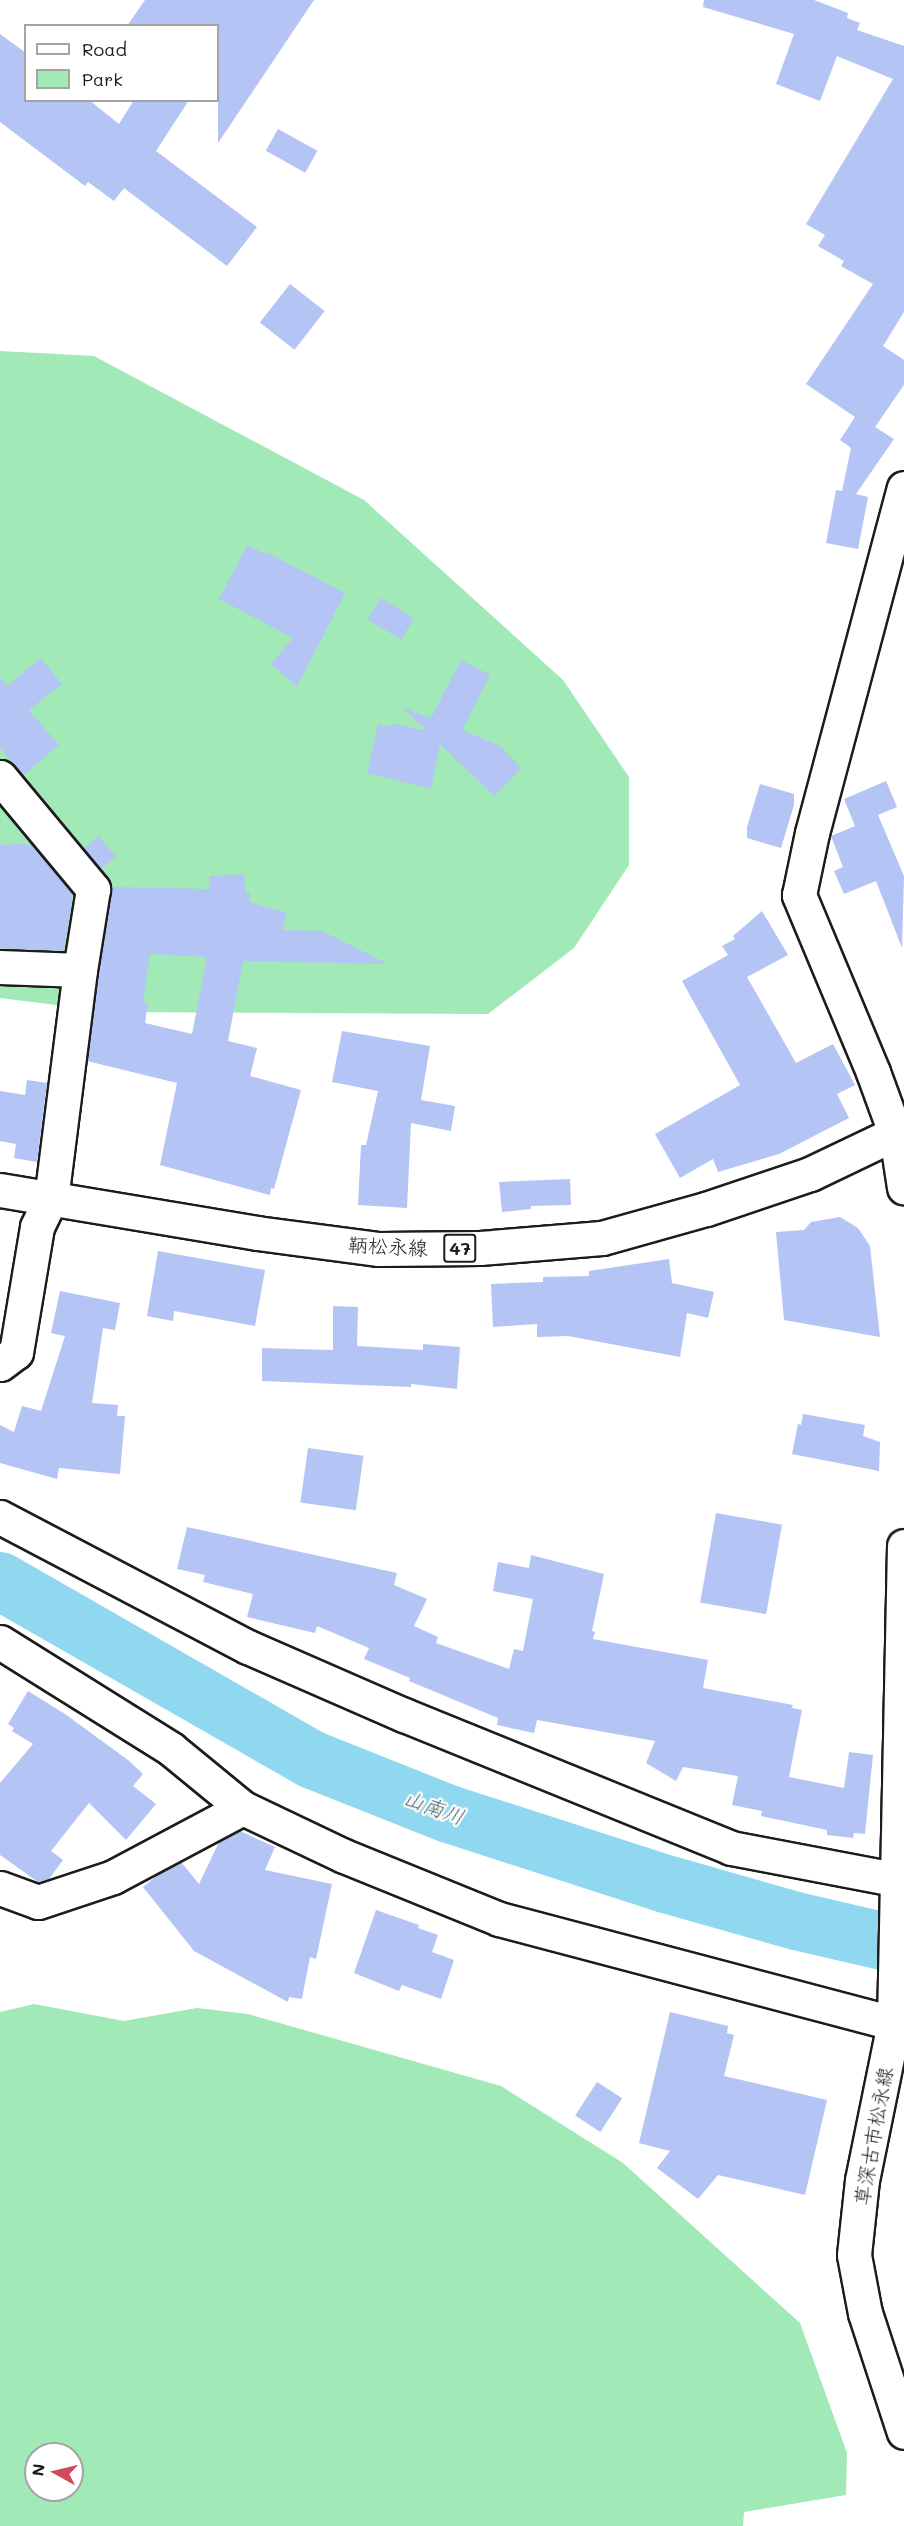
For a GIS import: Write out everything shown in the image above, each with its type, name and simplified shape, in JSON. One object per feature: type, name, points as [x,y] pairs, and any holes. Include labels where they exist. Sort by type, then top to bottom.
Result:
[{"type":"street","points":[[904,488],[812,833],[799,895],[900,1132],[904,1187]]},
{"type":"street","points":[[0,777],[93,889],[80,970],[51,1198],[37,1227],[16,1352],[0,1364]]},
{"type":"street","points":[[0,967],[80,970]]},
{"type":"street","name":"鞆松永線","points":[[0,1190],[256,1233],[379,1249],[480,1248],[602,1238],[706,1209],[810,1174],[900,1132]]},
{"type":"street","points":[[0,1517],[248,1647],[404,1715],[731,1848],[900,1888]]},
{"type":"street","name":"草深古市松永線","points":[[904,1546],[897,2018],[862,2180],[854,2256],[866,2313],[904,2432]]},
{"type":"street","points":[[0,1642],[171,1749],[243,1808],[344,1856],[499,1919],[897,2018]]},
{"type":"street","points":[[0,1888],[38,1902],[113,1877],[243,1808]]},
{"type":"green space","points":[[0,351],[94,356],[364,500],[563,680],[629,777],[629,865],[574,948],[488,1014],[112,1012],[0,998]]},
{"type":"green space","points":[[34,2004],[124,2021],[197,2008],[248,2014],[501,2086],[623,2163],[800,2323],[847,2453],[846,2495],[744,2512],[743,2526],[0,2526],[0,2012]]},
{"type":"building","points":[[145,0],[314,0],[218,143],[219,24],[128,24]]},
{"type":"building","points":[[704,0],[814,0],[848,13],[847,18],[860,23],[857,30],[904,46],[904,312],[883,346],[904,360],[904,385],[875,427],[894,439],[856,494],[868,497],[858,549],[826,543],[836,490],[842,491],[851,448],[840,440],[855,417],[806,384],[873,284],[841,266],[844,261],[818,246],[825,235],[806,224],[893,79],[837,56],[820,101],[776,84],[794,34],[703,7]]},
{"type":"building","points":[[0,34],[24,52],[24,102],[92,102],[119,124],[133,102],[188,102],[156,151],[257,227],[227,266],[124,188],[114,201],[88,182],[85,186],[0,122]]},
{"type":"building","points":[[278,129],[317,151],[305,173],[266,151]]},
{"type":"building","points":[[290,284],[325,311],[295,350],[260,323]]},
{"type":"building","points":[[247,545],[265,554],[266,552],[345,593],[297,687],[271,664],[293,638],[219,599]]},
{"type":"building","points":[[381,598],[414,619],[401,640],[368,619]]},
{"type":"building","points":[[41,658],[62,684],[29,710],[59,745],[24,775],[0,748],[0,677],[7,686]]},
{"type":"building","points":[[461,660],[490,675],[462,730],[500,746],[521,768],[494,796],[440,744],[431,789],[367,773],[378,724],[391,727],[391,723],[427,731],[403,708],[431,718]]},
{"type":"building","points":[[886,781],[897,807],[878,815],[904,876],[902,948],[876,881],[844,894],[834,871],[843,867],[831,836],[855,826],[844,799]]},
{"type":"building","points":[[760,784],[794,794],[794,805],[781,848],[747,838],[747,827]]},
{"type":"building","points":[[99,836],[116,857],[100,870],[83,849]]},
{"type":"building","points":[[9,843],[32,845],[73,894],[64,951],[0,948],[0,844],[9,846]]},
{"type":"building","points":[[244,874],[245,893],[250,893],[250,902],[287,913],[282,930],[322,931],[388,964],[243,961],[228,1041],[257,1048],[250,1076],[301,1090],[274,1189],[271,1188],[270,1195],[160,1165],[177,1083],[87,1061],[111,887],[210,889],[209,876]],"holes":[[[150,954],[207,957],[192,1034],[145,1023],[148,1003],[143,1002]]]},
{"type":"building","points":[[762,911],[788,955],[747,977],[796,1063],[833,1044],[855,1085],[837,1094],[849,1118],[779,1154],[718,1172],[713,1159],[680,1178],[655,1134],[740,1085],[682,981],[728,955],[722,946],[735,939],[733,936]]},
{"type":"building","points":[[342,1031],[430,1046],[421,1100],[455,1106],[451,1131],[411,1123],[407,1208],[358,1205],[361,1145],[366,1145],[378,1091],[332,1082]]},
{"type":"building","points":[[27,1080],[47,1083],[37,1162],[14,1158],[16,1144],[0,1141],[0,1091],[25,1095]]},
{"type":"building","points":[[570,1179],[571,1205],[531,1206],[531,1209],[502,1212],[499,1182]]},
{"type":"building","points":[[840,1217],[858,1228],[870,1246],[880,1337],[784,1320],[776,1232],[804,1230],[811,1222]]},
{"type":"building","points":[[158,1251],[265,1270],[255,1326],[174,1311],[173,1321],[147,1316]]},
{"type":"building","points":[[669,1259],[672,1283],[714,1292],[708,1318],[687,1313],[680,1357],[568,1336],[537,1337],[537,1324],[493,1327],[491,1284],[543,1282],[543,1277],[589,1276],[589,1271]]},
{"type":"building","points":[[60,1291],[120,1303],[115,1330],[103,1328],[92,1403],[118,1405],[117,1416],[125,1416],[120,1474],[59,1468],[57,1479],[0,1463],[0,1425],[14,1432],[22,1406],[41,1411],[65,1336],[51,1333]]},
{"type":"building","points":[[333,1306],[358,1307],[357,1346],[423,1350],[423,1344],[460,1347],[457,1389],[411,1384],[411,1387],[262,1381],[262,1348],[333,1350]]},
{"type":"building","points":[[803,1414],[865,1425],[863,1436],[880,1442],[879,1471],[792,1454],[798,1424],[801,1425]]},
{"type":"building","points":[[308,1448],[363,1456],[356,1510],[300,1502]]},
{"type":"building","points":[[716,1513],[782,1525],[766,1614],[700,1603]]},
{"type":"building","points":[[187,1527],[397,1573],[394,1585],[427,1599],[414,1626],[438,1637],[436,1643],[509,1669],[514,1649],[523,1651],[533,1599],[493,1591],[498,1562],[529,1568],[531,1555],[604,1574],[592,1631],[595,1632],[593,1639],[708,1660],[703,1688],[793,1705],[792,1708],[802,1710],[789,1777],[844,1788],[849,1752],[873,1755],[865,1834],[854,1833],[853,1838],[827,1835],[827,1830],[761,1816],[762,1811],[732,1805],[738,1776],[683,1767],[676,1781],[646,1763],[655,1741],[537,1720],[534,1733],[497,1725],[498,1718],[409,1681],[410,1678],[364,1659],[369,1648],[317,1626],[315,1633],[247,1617],[253,1594],[203,1582],[205,1575],[177,1569]]},
{"type":"building","points":[[28,1691],[65,1714],[128,1760],[143,1774],[133,1786],[156,1804],[126,1840],[89,1803],[51,1851],[63,1860],[49,1879],[38,1882],[0,1855],[0,1783],[33,1744],[12,1731],[14,1728],[8,1724]]},
{"type":"building","points":[[240,1831],[275,1847],[265,1870],[332,1884],[316,1959],[310,1957],[302,1999],[289,1997],[288,2002],[194,1951],[143,1887],[159,1874],[181,1862],[199,1884],[219,1842]]},
{"type":"building","points":[[376,1910],[419,1925],[418,1928],[438,1935],[432,1952],[454,1960],[441,1999],[402,1985],[399,1991],[354,1973]]},
{"type":"building","points":[[670,2012],[728,2026],[727,2033],[734,2035],[724,2076],[827,2100],[805,2195],[718,2175],[698,2199],[657,2168],[670,2151],[639,2143]]},
{"type":"building","points":[[597,2082],[622,2098],[600,2132],[575,2116]]},
{"type":"waterway","name":"山南川","points":[[0,1581],[313,1760],[449,1814],[666,1884],[796,1921],[904,1946]]}]
